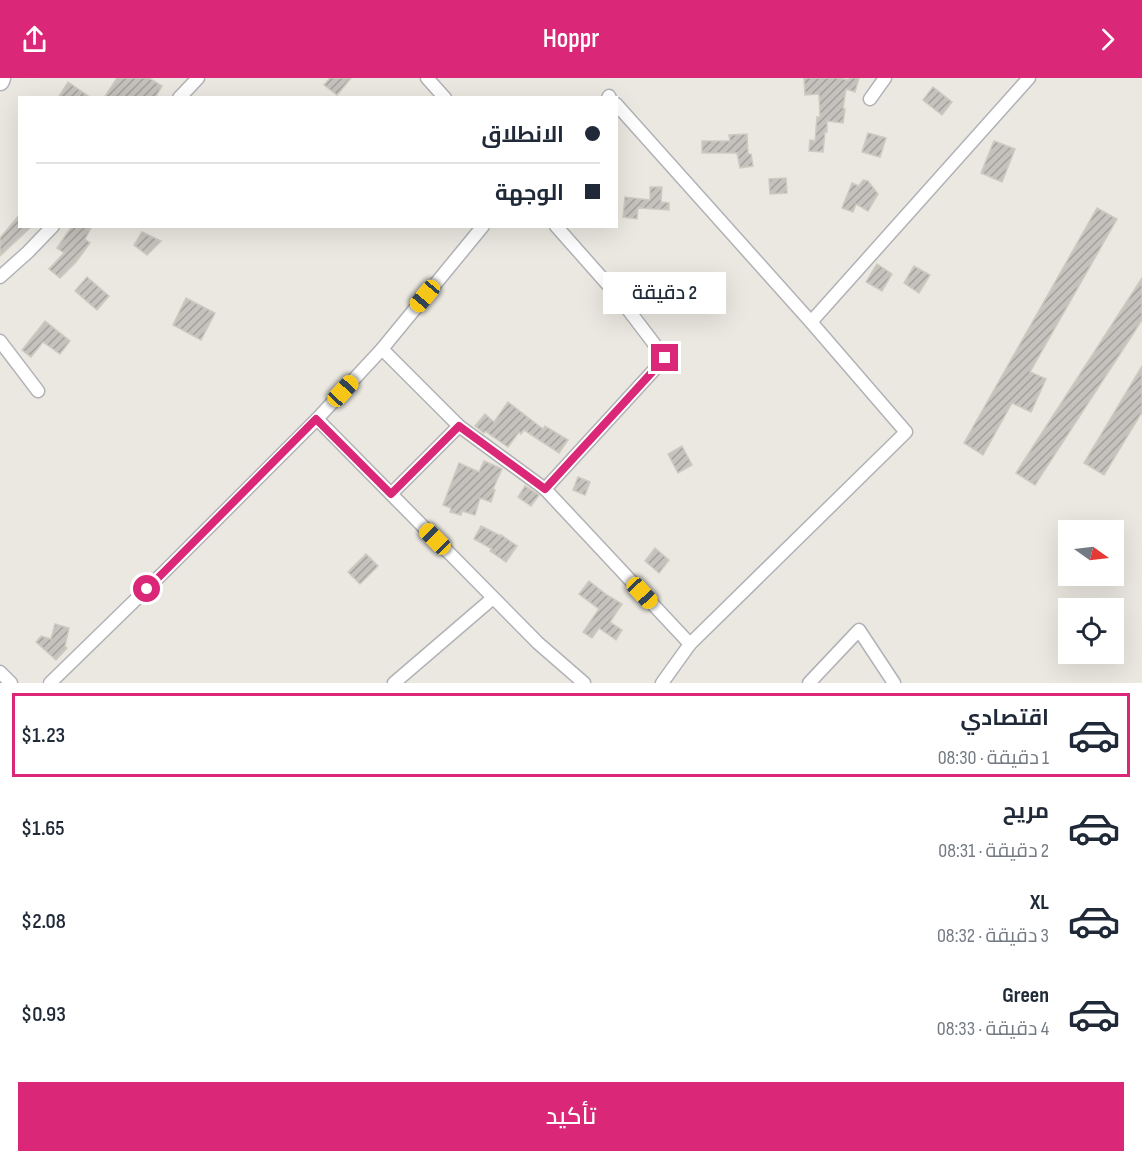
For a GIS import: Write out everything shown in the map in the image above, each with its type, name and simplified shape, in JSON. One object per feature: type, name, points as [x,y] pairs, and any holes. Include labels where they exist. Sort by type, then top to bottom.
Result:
[{"type":"street","points":[[181,96],[198,78]]},
{"type":"street","points":[[427,78],[443,96]]},
{"type":"street","points":[[870,99],[885,78]]},
{"type":"street","points":[[811,322],[1029,78]]},
{"type":"street","points":[[618,106],[906,432],[690,645],[662,683]]},
{"type":"street","points":[[0,277],[51,228]]},
{"type":"street","points":[[50,683],[316,419],[382,349],[481,228]]},
{"type":"street","points":[[545,489],[665,358],[617,296],[558,228]]},
{"type":"street","points":[[0,341],[38,391]]},
{"type":"street","points":[[382,349],[459,426],[545,489],[690,645]]},
{"type":"street","points":[[316,419],[538,643],[584,683]]},
{"type":"street","points":[[391,494],[459,426]]},
{"type":"street","points":[[394,683],[494,598]]},
{"type":"street","points":[[809,683],[859,630],[894,683]]},
{"type":"street","points":[[0,672],[11,683]]},
{"type":"building","points":[[117,78],[149,78],[162,86],[156,96],[105,96]]},
{"type":"building","points":[[330,78],[351,78],[337,95],[324,85]]},
{"type":"building","points":[[804,78],[849,80],[849,78],[859,78],[855,92],[846,89],[843,123],[827,121],[823,152],[809,151],[810,140],[815,141],[817,117],[820,117],[819,94],[805,95]]},
{"type":"building","points":[[68,82],[88,96],[59,96]]},
{"type":"building","points":[[933,87],[952,102],[942,115],[923,100]]},
{"type":"building","points":[[868,133],[886,138],[880,157],[862,152]]},
{"type":"building","points":[[747,134],[748,154],[751,154],[753,166],[740,168],[737,153],[702,153],[702,141],[730,141],[729,135]]},
{"type":"building","points":[[994,141],[1015,149],[1002,182],[981,173]]},
{"type":"building","points":[[786,178],[787,193],[770,194],[769,179]]},
{"type":"building","points":[[863,180],[868,181],[878,194],[868,211],[856,204],[853,212],[842,208],[852,183],[859,186]]},
{"type":"building","points":[[650,187],[662,187],[661,202],[669,203],[669,210],[638,208],[637,219],[623,217],[625,197],[650,200]]},
{"type":"building","points":[[1097,208],[1117,219],[1030,372],[1046,379],[1031,412],[1012,403],[983,455],[964,443]]},
{"type":"building","points":[[18,216],[18,228],[30,228],[0,256],[0,238]]},
{"type":"building","points":[[71,228],[91,228],[85,239],[90,243],[60,278],[49,269],[64,253],[57,248]]},
{"type":"building","points":[[142,232],[161,241],[147,255],[134,245]]},
{"type":"building","points":[[877,264],[892,274],[882,291],[866,282]]},
{"type":"building","points":[[914,266],[930,275],[919,293],[904,283]]},
{"type":"building","points":[[87,277],[109,296],[97,310],[75,291]]},
{"type":"building","points":[[1142,278],[1142,320],[1035,485],[1016,473]]},
{"type":"building","points":[[186,298],[215,313],[201,340],[173,325]]},
{"type":"building","points":[[45,321],[70,341],[60,354],[43,342],[31,357],[22,350]]},
{"type":"building","points":[[1142,366],[1142,412],[1104,475],[1084,463]]},
{"type":"building","points":[[508,402],[543,429],[545,426],[568,440],[559,453],[524,430],[521,434],[519,432],[508,447],[475,426],[485,414],[494,422]]},
{"type":"building","points":[[682,446],[692,465],[678,473],[668,454]]},
{"type":"building","points":[[484,461],[502,469],[493,489],[495,490],[491,502],[480,498],[475,515],[462,511],[461,515],[450,512],[451,508],[443,505],[459,463],[479,472]]},
{"type":"building","points":[[578,477],[590,482],[585,495],[573,490]]},
{"type":"building","points":[[525,486],[539,495],[531,506],[518,497]]},
{"type":"building","points":[[481,526],[501,535],[517,546],[506,562],[490,551],[492,549],[474,539]]},
{"type":"building","points":[[655,548],[669,560],[659,573],[645,561]]},
{"type":"building","points":[[366,554],[378,566],[360,584],[348,572]]},
{"type":"building","points":[[589,581],[622,604],[610,622],[622,630],[616,640],[599,628],[592,638],[583,632],[599,609],[579,594]]},
{"type":"building","points":[[55,624],[69,628],[65,646],[67,648],[56,660],[36,642],[41,636],[51,639]]},
{"type":"route","points":[[147,589],[316,419],[391,494],[459,426],[545,489],[665,358]]}]
